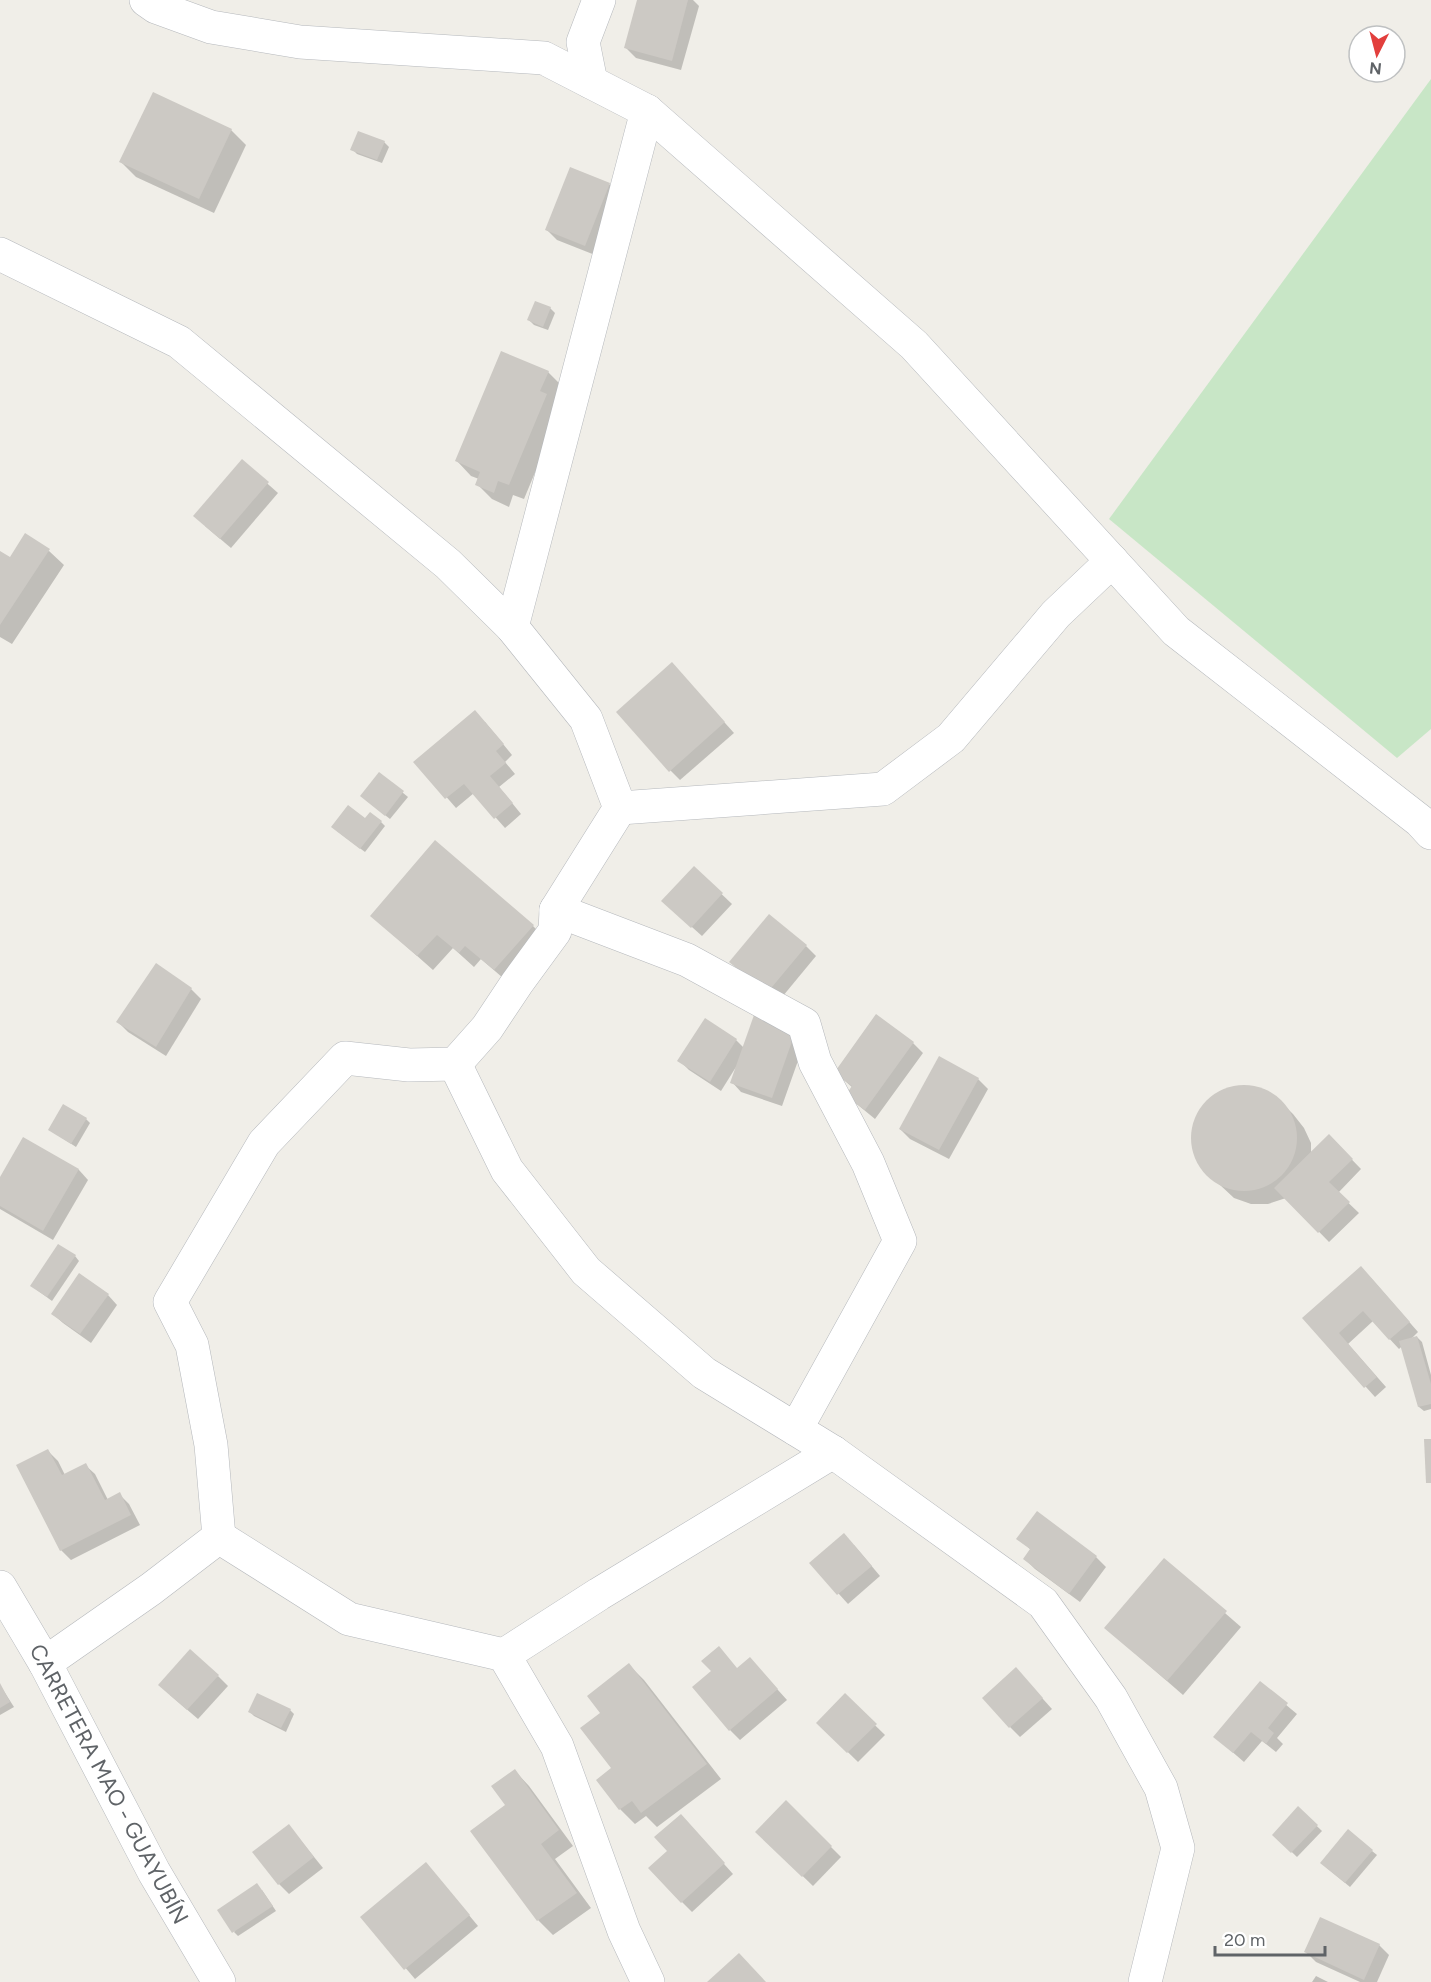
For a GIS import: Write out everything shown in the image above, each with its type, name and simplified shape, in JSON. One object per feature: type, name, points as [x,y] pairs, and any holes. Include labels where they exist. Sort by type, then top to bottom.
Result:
[{"type":"street","points":[[146,0],[156,7],[211,27],[300,42],[543,58],[647,111],[914,345],[1176,631],[1420,821],[1431,833]]},
{"type":"street","points":[[591,82],[583,42],[599,0]]},
{"type":"street","points":[[512,627],[647,111]]},
{"type":"street","points":[[0,254],[179,342],[448,564],[512,627],[586,719],[620,808]]},
{"type":"street","points":[[620,808],[883,789],[951,738],[1056,614],[1112,561]]},
{"type":"street","points":[[219,1537],[211,1445],[192,1345],[170,1302],[264,1143],[345,1058],[409,1065],[454,1064],[487,1029],[555,931],[556,910],[620,808]]},
{"type":"street","points":[[556,910],[687,960],[804,1024],[815,1062],[868,1162],[900,1241],[796,1429]]},
{"type":"street","points":[[454,1064],[507,1170],[586,1271],[704,1373],[833,1452],[1043,1603],[1111,1698],[1161,1788],[1178,1848],[1145,1982]]},
{"type":"street","points":[[219,1537],[349,1619],[504,1655],[599,1594],[833,1452]]},
{"type":"street","points":[[45,1663],[151,1589],[219,1537]]},
{"type":"street","name":"CARRETERA MAO - GUAYUBÍN","points":[[0,1587],[45,1663],[154,1872],[219,1982]]},
{"type":"street","points":[[504,1655],[557,1746],[624,1931],[648,1982]]},
{"type":"green space","points":[[1431,79],[1431,729],[1397,758],[1109,519]]},
{"type":"building","points":[[637,0],[688,0],[672,61],[624,48]]},
{"type":"building","points":[[153,92],[232,129],[199,199],[119,162]]},
{"type":"building","points":[[358,131],[385,141],[377,160],[350,150]]},
{"type":"building","points":[[570,167],[610,183],[585,246],[545,230]]},
{"type":"building","points":[[535,301],[551,307],[543,327],[527,320]]},
{"type":"building","points":[[501,351],[549,371],[540,391],[547,394],[509,485],[498,481],[494,493],[475,485],[480,472],[455,461]]},
{"type":"building","points":[[242,459],[269,482],[220,539],[193,516]]},
{"type":"building","points":[[25,533],[50,549],[0,625],[0,551],[10,557]]},
{"type":"building","points":[[672,662],[725,722],[669,772],[616,712]]},
{"type":"building","points":[[475,710],[504,744],[496,751],[506,763],[490,776],[513,803],[494,819],[464,784],[445,799],[413,762]]},
{"type":"building","points":[[379,772],[404,791],[385,816],[360,796]]},
{"type":"building","points":[[348,805],[365,818],[370,812],[382,821],[360,849],[331,827]]},
{"type":"building","points":[[435,840],[534,925],[494,970],[465,946],[459,953],[437,935],[417,956],[370,916]]},
{"type":"building","points":[[694,866],[723,893],[691,928],[661,901]]},
{"type":"building","points":[[769,914],[807,945],[767,993],[729,962]]},
{"type":"building","points":[[156,963],[192,988],[156,1047],[116,1022]]},
{"type":"building","points":[[876,1014],[914,1042],[865,1110],[845,1096],[852,1086],[834,1073]]},
{"type":"building","points":[[754,1015],[796,1030],[772,1098],[730,1083]]},
{"type":"building","points":[[705,1018],[737,1039],[710,1082],[677,1061]]},
{"type":"building","points":[[939,1056],[979,1078],[939,1150],[899,1129]]},
{"type":"building","points":[[1244,1085],[1264,1089],[1281,1101],[1293,1118],[1297,1138],[1293,1158],[1281,1175],[1264,1187],[1244,1191],[1224,1187],[1207,1175],[1195,1158],[1191,1138],[1195,1118],[1207,1101],[1224,1089]]},
{"type":"building","points":[[63,1104],[87,1118],[71,1144],[48,1130]]},
{"type":"building","points":[[1329,1134],[1353,1159],[1329,1182],[1350,1202],[1318,1233],[1274,1188]]},
{"type":"building","points":[[23,1137],[79,1169],[43,1231],[0,1206],[0,1177]]},
{"type":"building","points":[[58,1244],[76,1255],[47,1297],[30,1286]]},
{"type":"building","points":[[1361,1266],[1410,1322],[1389,1340],[1363,1311],[1339,1333],[1377,1377],[1364,1388],[1302,1318]]},
{"type":"building","points":[[79,1273],[109,1294],[80,1334],[51,1314]]},
{"type":"building","points":[[1417,1336],[1431,1384],[1431,1404],[1418,1407],[1399,1341]]},
{"type":"building","points":[[1424,1439],[1431,1439],[1431,1483],[1426,1483]]},
{"type":"building","points":[[48,1449],[62,1475],[86,1463],[105,1500],[120,1492],[131,1515],[60,1551],[16,1465]]},
{"type":"building","points":[[1037,1511],[1097,1556],[1069,1594],[1023,1559],[1030,1549],[1016,1539]]},
{"type":"building","points":[[844,1533],[872,1566],[837,1595],[809,1563]]},
{"type":"building","points":[[1164,1558],[1227,1611],[1167,1681],[1104,1628]]},
{"type":"building","points":[[719,1646],[737,1668],[750,1657],[778,1689],[729,1731],[692,1687],[711,1671],[701,1661]]},
{"type":"building","points":[[190,1649],[219,1675],[187,1710],[158,1685]]},
{"type":"building","points":[[629,1663],[707,1764],[641,1813],[632,1801],[619,1810],[596,1780],[611,1768],[580,1728],[600,1713],[587,1696]]},
{"type":"building","points":[[1016,1667],[1043,1698],[1009,1728],[982,1698]]},
{"type":"building","points":[[1260,1681],[1288,1703],[1268,1728],[1274,1733],[1266,1744],[1251,1732],[1233,1753],[1213,1737]]},
{"type":"building","points":[[0,1683],[10,1702],[0,1708]]},
{"type":"building","points":[[257,1693],[291,1709],[281,1728],[248,1712]]},
{"type":"building","points":[[845,1693],[877,1724],[847,1753],[816,1723]]},
{"type":"building","points":[[515,1769],[559,1830],[541,1844],[577,1893],[537,1921],[470,1831],[505,1805],[491,1786]]},
{"type":"building","points":[[786,1800],[832,1846],[802,1877],[755,1832]]},
{"type":"building","points":[[1298,1806],[1318,1825],[1291,1853],[1272,1835]]},
{"type":"building","points":[[681,1814],[725,1863],[681,1903],[648,1868],[667,1851],[654,1837]]},
{"type":"building","points":[[289,1824],[314,1857],[278,1885],[252,1852]]},
{"type":"building","points":[[1348,1829],[1373,1850],[1345,1883],[1320,1863]]},
{"type":"building","points":[[426,1862],[470,1915],[404,1970],[360,1917]]},
{"type":"building","points":[[257,1883],[273,1906],[232,1933],[217,1910]]},
{"type":"building","points":[[1320,1917],[1380,1944],[1364,1980],[1304,1952]]},
{"type":"building","points":[[739,1953],[766,1982],[707,1982]]}]
